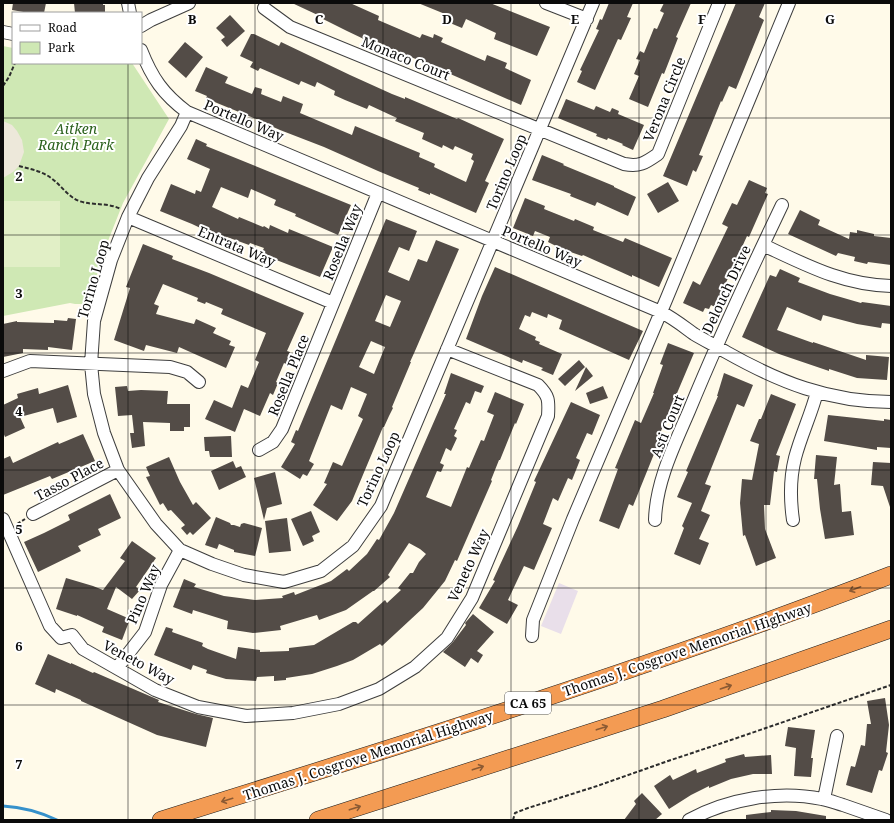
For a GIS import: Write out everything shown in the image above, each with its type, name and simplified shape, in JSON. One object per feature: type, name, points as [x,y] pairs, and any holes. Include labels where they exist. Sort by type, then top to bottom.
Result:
[{"type":"highway","name":"Thomas J. Cosgrove Memorial Highway","points":[[161,820],[498,713],[793,613],[891,575]]},
{"type":"highway","points":[[318,820],[663,709],[891,629]]},
{"type":"street","points":[[142,25],[190,3]]},
{"type":"street","points":[[546,3],[587,19]]},
{"type":"street","name":"Torino Loop","points":[[187,112],[181,126],[148,178],[128,217],[111,260],[94,321],[91,364],[94,394],[104,433],[118,470],[156,524],[180,550],[212,564],[244,575],[284,582],[321,571],[352,546],[381,506],[593,3]]},
{"type":"street","name":"Verona Circle","points":[[540,129],[624,164],[635,166],[645,163],[658,154],[720,3]]},
{"type":"street","points":[[532,636],[532,628],[536,613],[573,519],[661,312],[788,3]]},
{"type":"street","name":"Monaco Court","points":[[264,8],[290,27],[540,129]]},
{"type":"street","name":"Portello Way","points":[[142,53],[148,69],[157,84],[171,100],[187,112],[661,312],[676,320],[694,334],[784,382],[817,392],[860,400],[891,402]]},
{"type":"street","name":"Rosella Way","points":[[333,303],[378,193]]},
{"type":"street","name":"Delouch Drive","points":[[716,346],[782,205]]},
{"type":"street","name":"Entrata Way","points":[[128,217],[333,303]]},
{"type":"street","name":"Delouch Drive","points":[[763,245],[834,276],[864,284],[891,286]]},
{"type":"street","name":"Rosella Place","points":[[259,450],[273,442],[282,429],[333,303]]},
{"type":"street","name":"Asti Court","points":[[655,520],[662,477],[716,346]]},
{"type":"street","name":"Veneto Way","points":[[5,525],[50,626],[62,638],[72,635],[83,649],[155,690],[198,707],[246,716],[292,713],[339,704],[379,689],[416,667],[447,638],[472,598],[548,416],[549,404],[547,394],[538,385],[447,349]]},
{"type":"street","points":[[3,371],[30,361],[170,368],[187,372],[198,382]]},
{"type":"street","points":[[793,520],[791,505],[794,466],[817,392]]},
{"type":"street","name":"Tasso Place","points":[[33,514],[118,470]]},
{"type":"street","name":"Pino Way","points":[[117,668],[145,632],[161,585],[180,550]]},
{"type":"street","points":[[824,799],[837,736]]},
{"type":"street","points":[[689,820],[706,811],[736,802],[770,796],[799,796],[824,799],[886,820]]},
{"type":"path","points":[[3,86],[15,64]]},
{"type":"path","points":[[19,166],[45,174],[68,194],[79,200],[93,204],[112,205],[121,209],[128,217]]},
{"type":"path","points":[[5,525],[33,514]]},
{"type":"path","points":[[513,820],[515,813],[528,808],[598,786],[891,684]]},
{"type":"shaded area","points":[[3,121],[12,125],[17,131],[22,140],[24,152],[19,166],[3,178]]},
{"type":"shaded area","points":[[559,583],[578,591],[561,634],[541,626]]},
{"type":"green space","name":"Aitken Ranch Park","points":[[3,46],[12,48],[12,64],[133,64],[169,119],[123,203],[102,256],[89,304],[70,303],[3,316]]},
{"type":"green space","points":[[3,201],[60,201],[60,267],[3,267]]},
{"type":"building","points":[[13,3],[46,3],[44,12],[23,12],[12,10]]},
{"type":"building","points":[[74,3],[103,3],[103,5],[105,5],[105,12],[75,12]]},
{"type":"building","points":[[292,3],[350,3],[379,16],[378,20],[420,38],[422,34],[433,38],[434,34],[443,38],[441,42],[485,61],[487,55],[507,63],[505,68],[531,80],[521,105],[434,67],[433,69],[422,64],[423,62],[384,46],[385,45],[369,39],[368,41]]},
{"type":"building","points":[[418,3],[490,3],[550,27],[537,56],[494,39],[496,33],[466,19],[462,28],[443,20],[445,14]]},
{"type":"building","points":[[609,3],[633,3],[627,17],[631,18],[621,40],[618,39],[595,90],[577,82],[582,71],[580,70],[599,30],[596,29],[600,19],[602,20]]},
{"type":"building","points":[[664,3],[691,3],[676,37],[678,38],[664,74],[662,73],[648,107],[629,99],[639,76],[634,74],[640,60],[636,59],[640,51],[644,53],[654,28],[657,29],[664,13],[660,11]]},
{"type":"building","points":[[736,3],[765,3],[759,17],[764,20],[736,89],[729,86],[722,102],[721,101],[699,155],[703,156],[696,172],[693,170],[687,186],[663,176]]},
{"type":"building","points":[[230,15],[245,31],[227,47],[221,40],[225,37],[216,28]]},
{"type":"building","points":[[251,34],[279,46],[281,42],[392,94],[405,99],[405,97],[457,119],[458,118],[504,139],[485,181],[489,183],[476,213],[430,193],[430,195],[418,190],[419,188],[217,103],[206,98],[207,96],[195,91],[206,67],[228,77],[225,83],[252,94],[255,87],[262,89],[261,94],[281,102],[283,96],[303,104],[300,113],[352,135],[355,126],[420,153],[419,157],[435,164],[434,167],[466,182],[474,161],[471,159],[473,154],[455,146],[453,150],[443,145],[442,148],[422,139],[424,133],[395,121],[397,118],[369,105],[367,109],[345,100],[334,95],[335,91],[317,82],[315,87],[301,81],[299,85],[260,68],[258,71],[250,67],[253,62],[240,56]]},
{"type":"building","points":[[185,42],[203,57],[186,78],[168,62]]},
{"type":"building","points":[[566,99],[594,110],[596,106],[610,112],[612,108],[619,111],[618,114],[644,125],[633,150],[608,138],[607,140],[596,136],[597,134],[558,118]]},
{"type":"building","points":[[196,139],[207,144],[206,146],[351,205],[338,235],[274,205],[276,200],[251,189],[248,198],[221,187],[212,207],[238,219],[239,217],[269,229],[270,225],[288,233],[289,229],[333,247],[320,277],[261,254],[264,248],[250,243],[249,245],[227,237],[226,240],[160,211],[171,184],[195,194],[196,190],[201,192],[210,169],[187,159]]},
{"type":"building","points":[[542,155],[636,197],[628,216],[597,202],[595,206],[570,196],[571,194],[532,180]]},
{"type":"building","points":[[749,180],[767,188],[765,193],[768,194],[715,307],[711,305],[709,309],[705,308],[703,312],[683,303],[693,281],[700,285],[728,227],[722,224],[732,203],[737,205]]},
{"type":"building","points":[[668,182],[679,201],[658,213],[647,194]]},
{"type":"building","points":[[525,198],[545,206],[544,209],[594,227],[593,230],[623,242],[625,238],[672,258],[659,287],[632,275],[632,277],[583,255],[582,256],[562,249],[548,242],[550,237],[535,231],[533,236],[513,228]]},
{"type":"building","points":[[800,210],[820,220],[818,225],[849,239],[850,232],[857,233],[857,230],[874,234],[874,236],[891,238],[891,265],[868,262],[867,264],[854,261],[855,257],[838,253],[836,256],[788,234]]},
{"type":"building","points":[[386,219],[417,231],[409,251],[399,247],[388,272],[409,281],[418,259],[427,262],[436,240],[459,249],[410,362],[392,407],[393,408],[383,427],[352,501],[337,521],[313,505],[327,484],[324,483],[333,462],[342,466],[363,419],[358,416],[367,394],[351,387],[342,410],[331,405],[309,461],[314,464],[307,476],[303,474],[300,479],[281,467],[295,444],[291,442],[296,430],[298,431]],"holes":[[[386,295],[401,301],[390,327],[375,321]],[[371,341],[385,347],[374,374],[359,367]]]},
{"type":"building","points":[[143,244],[173,256],[172,259],[304,313],[287,351],[290,352],[286,364],[284,363],[276,382],[278,383],[273,395],[270,393],[260,416],[244,409],[235,432],[205,419],[214,400],[232,408],[241,385],[248,388],[259,362],[255,360],[266,333],[221,314],[223,309],[206,302],[205,304],[197,301],[198,298],[163,284],[154,304],[159,306],[156,314],[194,324],[196,319],[216,328],[213,333],[231,341],[229,345],[235,347],[226,368],[179,347],[177,353],[146,345],[144,351],[114,340],[130,288],[126,287]]},
{"type":"building","points":[[495,267],[643,331],[629,360],[559,329],[562,320],[548,314],[547,318],[532,312],[530,317],[525,315],[519,329],[536,337],[535,340],[540,342],[539,344],[562,354],[553,375],[541,370],[543,368],[523,360],[522,363],[466,339],[482,296]]},
{"type":"building","points":[[780,269],[800,278],[798,282],[830,294],[861,303],[891,306],[891,324],[882,323],[881,328],[857,324],[823,315],[821,321],[787,307],[777,330],[866,360],[866,355],[889,357],[887,380],[857,378],[829,369],[829,371],[779,354],[742,337],[770,275],[776,277]]},
{"type":"building","points":[[68,318],[76,319],[72,350],[48,347],[48,350],[23,349],[23,353],[3,357],[3,324],[17,321],[54,323],[54,320],[67,321]]},
{"type":"building","points":[[668,343],[694,353],[661,431],[657,443],[659,444],[633,506],[629,504],[619,529],[599,521],[618,469],[615,468],[635,420],[641,423],[654,393],[663,365],[660,364]]},
{"type":"building","points":[[579,360],[585,367],[565,386],[558,379]]},
{"type":"building","points":[[586,367],[593,376],[575,391]]},
{"type":"building","points":[[451,373],[484,386],[481,393],[475,391],[470,404],[466,402],[454,429],[457,430],[454,436],[457,438],[451,451],[446,448],[440,463],[444,465],[441,472],[437,471],[426,497],[451,507],[467,467],[469,468],[481,440],[484,441],[494,415],[487,412],[495,392],[524,404],[457,561],[455,560],[445,581],[423,608],[382,646],[380,644],[353,660],[337,666],[312,674],[286,678],[286,680],[274,681],[274,676],[257,677],[256,681],[226,679],[206,673],[207,670],[193,665],[191,670],[154,655],[166,627],[173,629],[172,632],[203,643],[202,646],[208,649],[236,659],[238,647],[260,650],[260,652],[289,651],[289,648],[314,645],[353,622],[358,624],[385,600],[387,603],[401,590],[398,588],[410,573],[413,573],[419,562],[426,554],[409,543],[388,575],[390,577],[374,591],[346,610],[319,620],[317,615],[280,626],[281,630],[253,633],[227,629],[228,621],[193,610],[192,614],[173,607],[184,579],[196,584],[194,587],[224,596],[255,600],[283,598],[282,596],[294,592],[295,595],[331,581],[347,569],[349,571],[367,554],[377,539],[379,540],[394,513],[446,394],[444,394]]},
{"type":"building","points":[[724,373],[753,385],[744,407],[737,404],[705,484],[711,486],[701,511],[710,515],[699,539],[709,543],[700,565],[674,554],[684,528],[682,526],[692,503],[677,497],[688,472],[686,471],[718,396]]},
{"type":"building","points":[[68,385],[77,417],[57,423],[53,408],[20,417],[25,428],[5,437],[3,432],[3,405],[18,398],[17,394],[38,388],[39,394]]},
{"type":"building","points":[[127,386],[128,391],[168,391],[167,404],[190,404],[190,427],[184,427],[184,431],[170,431],[170,423],[143,422],[145,446],[132,448],[130,433],[134,433],[132,415],[118,416],[115,387]]},
{"type":"building","points":[[603,386],[608,398],[590,404],[586,393]]},
{"type":"building","points":[[771,394],[796,404],[776,455],[780,456],[777,472],[774,471],[770,505],[764,505],[765,529],[776,558],[756,566],[745,535],[743,536],[740,503],[742,479],[752,480],[759,444],[750,441]]},
{"type":"building","points":[[571,402],[600,415],[592,435],[587,433],[576,458],[580,460],[572,480],[568,478],[558,501],[553,498],[543,524],[552,528],[534,570],[524,566],[508,600],[518,605],[507,624],[479,608],[495,581],[493,580],[536,482],[534,481]]},
{"type":"building","points":[[828,415],[884,421],[884,419],[891,420],[891,448],[877,447],[877,450],[824,441]]},
{"type":"building","points":[[83,434],[95,461],[52,479],[50,476],[3,495],[3,459],[10,456],[13,463],[58,442],[59,444]]},
{"type":"building","points":[[231,436],[232,457],[210,457],[209,451],[205,451],[204,437]]},
{"type":"building","points":[[816,455],[837,457],[834,485],[840,484],[842,512],[851,511],[854,535],[825,539],[817,479],[814,479]]},
{"type":"building","points":[[169,457],[180,482],[193,505],[196,502],[211,518],[193,535],[190,532],[187,535],[181,528],[185,525],[171,510],[168,511],[163,503],[160,505],[146,477],[150,476],[146,467]]},
{"type":"building","points":[[233,461],[236,468],[241,466],[246,477],[219,490],[211,471]]},
{"type":"building","points":[[873,462],[891,463],[890,507],[883,486],[871,485]]},
{"type":"building","points":[[275,472],[282,504],[267,508],[264,520],[254,478]]},
{"type":"building","points":[[110,494],[121,518],[98,529],[101,535],[78,546],[81,551],[38,572],[24,542],[70,520],[68,515]]},
{"type":"building","points":[[311,511],[320,532],[312,536],[314,541],[303,546],[291,519]]},
{"type":"building","points":[[216,517],[230,523],[231,525],[240,527],[241,524],[244,523],[262,528],[255,556],[234,552],[234,550],[219,544],[217,549],[205,545]]},
{"type":"building","points":[[287,518],[291,551],[269,553],[265,521]]},
{"type":"building","points":[[132,541],[156,558],[136,587],[140,590],[132,599],[116,587],[107,609],[130,619],[122,640],[102,632],[104,627],[77,615],[56,609],[66,578],[103,590],[125,561],[120,558]]},
{"type":"building","points":[[473,614],[494,632],[477,651],[483,655],[478,663],[471,658],[465,667],[443,652],[453,642],[466,625],[465,623]]},
{"type":"building","points":[[48,654],[159,700],[158,702],[213,718],[206,747],[157,735],[56,689],[55,693],[35,684]]},
{"type":"building","points":[[885,698],[889,725],[886,752],[888,753],[882,771],[879,770],[872,793],[846,785],[851,766],[855,767],[861,745],[865,746],[867,724],[871,724],[867,701]]},
{"type":"building","points":[[788,727],[815,730],[811,758],[813,758],[811,777],[794,776],[796,748],[785,746]]},
{"type":"building","points":[[744,754],[745,757],[771,755],[772,774],[753,774],[731,779],[709,788],[709,786],[669,809],[654,786],[670,775],[673,780],[696,769],[697,773],[726,762],[725,759]]},
{"type":"building","points":[[642,793],[662,814],[655,820],[624,820],[636,804],[634,801]]},
{"type":"building","points":[[771,810],[796,811],[826,816],[826,820],[746,820],[746,815],[771,812]]},
{"type":"waterway","points":[[3,806],[30,810],[57,820]]}]
